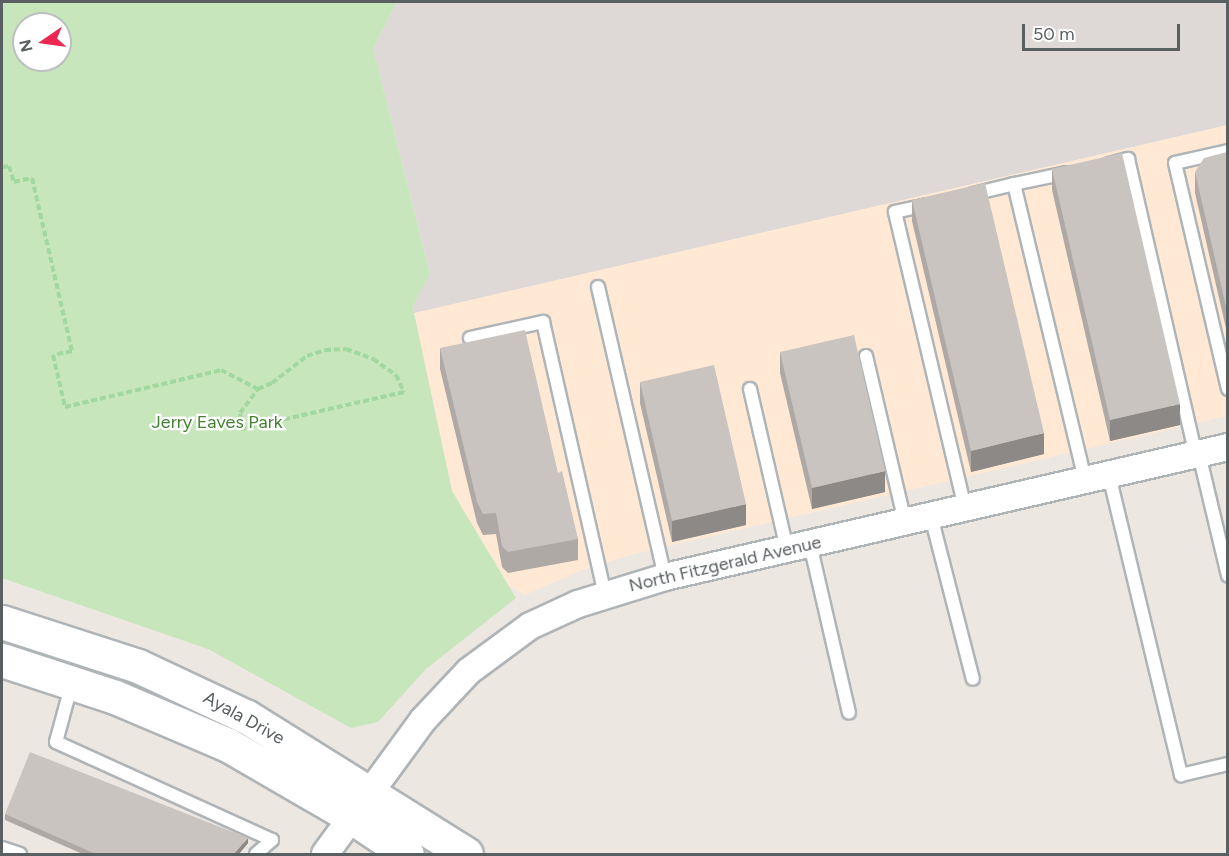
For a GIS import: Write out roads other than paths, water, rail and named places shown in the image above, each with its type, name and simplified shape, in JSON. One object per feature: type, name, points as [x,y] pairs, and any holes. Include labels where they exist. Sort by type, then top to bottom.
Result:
[{"type":"main road","name":"Ayala Drive","points":[[2,622],[138,666],[247,717],[361,804],[407,855]]},
{"type":"main road","name":"Ayala Drive","points":[[2,660],[72,682],[173,719],[361,804],[466,855]]},
{"type":"street","name":"North Fitzgerald Avenue","points":[[325,855],[423,720],[469,671],[530,626],[605,594],[665,577],[1227,447]]},
{"type":"lane","points":[[1227,151],[1175,163],[1227,389]]},
{"type":"lane","points":[[960,197],[1128,159],[1227,576]]},
{"type":"lane","points":[[1014,184],[1181,775],[1227,764]]},
{"type":"lane","points":[[939,202],[896,212],[965,508]]},
{"type":"lane","points":[[598,287],[665,577]]},
{"type":"lane","points":[[470,338],[543,322],[605,594]]},
{"type":"lane","points":[[866,356],[905,522]]},
{"type":"lane","points":[[750,389],[849,713]]},
{"type":"lane","points":[[931,516],[973,679]]},
{"type":"lane","points":[[72,682],[56,742],[272,840],[256,855]]},
{"type":"lane","points":[[2,848],[20,855]]},
{"type":"park label","name":"Jerry Eaves Park","points":[[217,422]]}]
